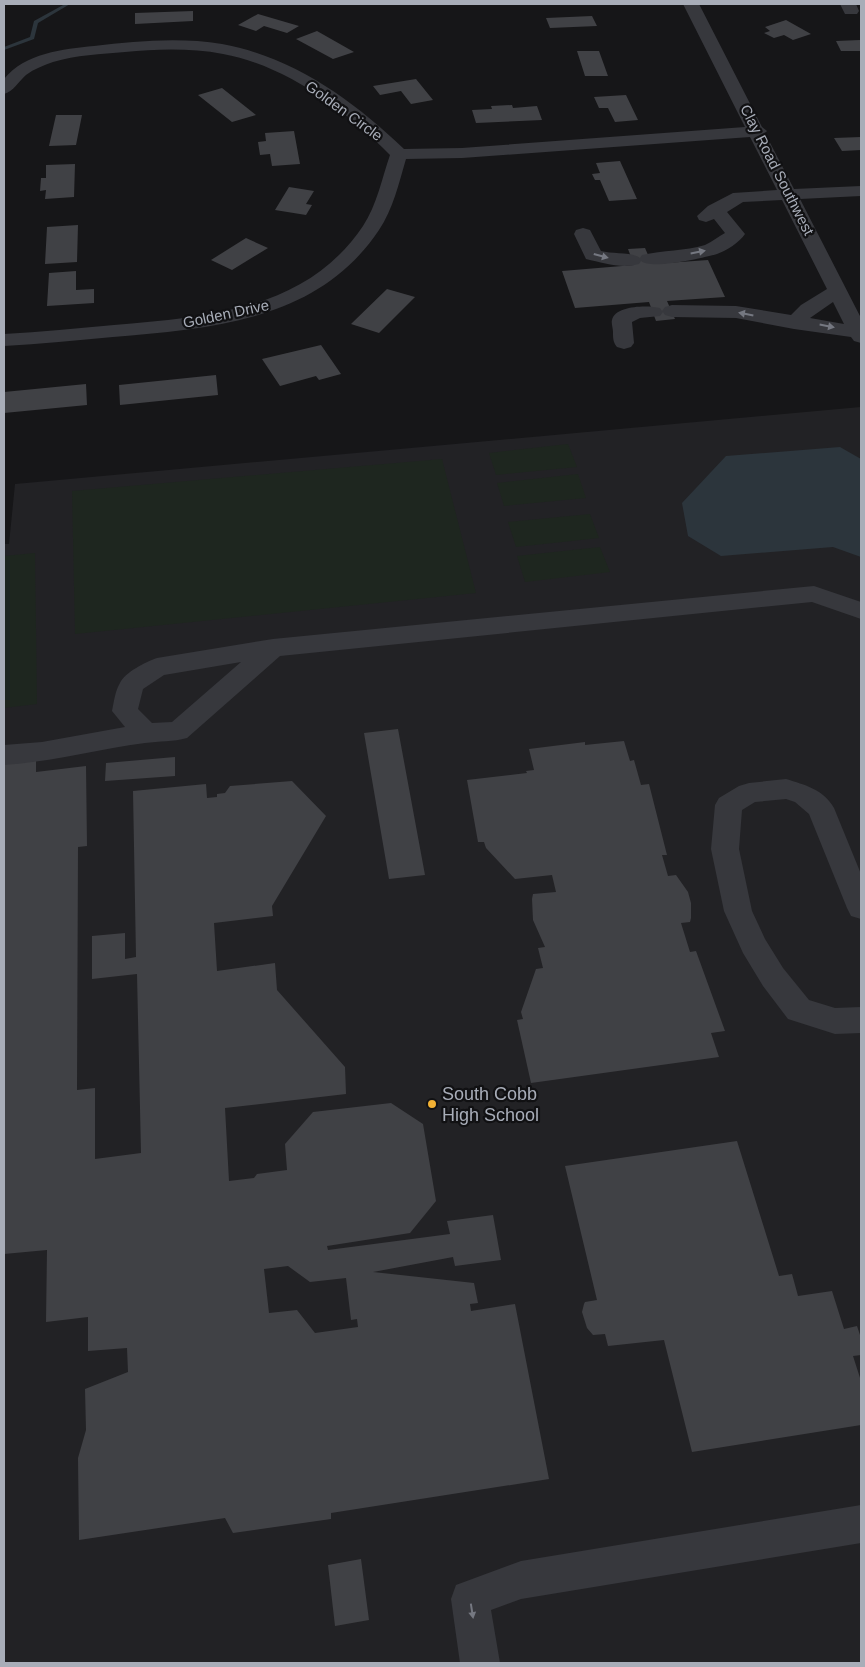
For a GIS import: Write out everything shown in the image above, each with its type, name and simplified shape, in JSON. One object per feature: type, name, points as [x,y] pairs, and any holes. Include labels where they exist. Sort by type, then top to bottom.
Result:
[{"type":"street","name":"Clay Road Southwest","points":[[691,4],[758,131],[860,334]]},
{"type":"street","name":"Golden Circle","points":[[4,89],[15,75],[25,68],[56,55],[143,47],[184,46],[224,49],[266,61],[310,84],[358,117],[399,154],[462,153],[758,131]]},
{"type":"street","name":"Golden Drive","points":[[4,340],[163,326],[228,316],[282,301],[304,290],[324,276],[345,258],[372,227],[392,178],[399,154]]},
{"type":"street","points":[[582,234],[593,254],[614,260],[666,258],[712,249],[736,234],[727,222],[710,213],[739,196],[861,190]]},
{"type":"street","points":[[794,323],[808,309],[838,291]]},
{"type":"street","points":[[624,343],[622,319],[638,312],[662,311],[736,312],[794,323],[819,324],[860,334]]},
{"type":"street","points":[[146,733],[125,711],[131,685],[157,667],[274,648],[814,594],[861,611]]},
{"type":"street","points":[[4,755],[42,752],[146,733],[178,731],[274,648]]},
{"type":"street","points":[[861,908],[820,808],[805,795],[786,788],[749,793],[729,805],[725,849],[738,911],[753,944],[773,977],[799,1010],[835,1021],[861,1020]]},
{"type":"street","points":[[480,1663],[470,1599],[521,1580],[861,1524]]},
{"type":"shaded area","name":"South Cobb High School","points":[[861,407],[861,1663],[4,1663],[4,544],[9,544],[15,484]]},
{"type":"shaded area","points":[[568,444],[577,467],[496,475],[489,453]]},
{"type":"shaded area","points":[[840,447],[861,459],[861,557],[833,547],[721,556],[688,536],[682,503],[726,456]]},
{"type":"shaded area","points":[[442,459],[476,593],[75,634],[72,491]]},
{"type":"shaded area","points":[[578,474],[586,498],[504,506],[497,483]]},
{"type":"shaded area","points":[[590,514],[599,538],[516,547],[508,522]]},
{"type":"shaded area","points":[[600,547],[610,572],[525,582],[517,556]]},
{"type":"shaded area","points":[[35,553],[37,704],[4,708],[4,556]]},
{"type":"building","points":[[193,11],[193,21],[135,24],[135,13]]},
{"type":"building","points":[[258,14],[299,26],[287,33],[264,26],[256,31],[238,25]]},
{"type":"building","points":[[592,16],[597,26],[550,28],[546,18]]},
{"type":"building","points":[[786,20],[811,34],[793,40],[784,35],[774,38],[764,33],[770,31],[765,27]]},
{"type":"building","points":[[317,31],[354,52],[333,59],[296,39]]},
{"type":"building","points":[[860,40],[861,51],[841,51],[836,41]]},
{"type":"building","points":[[577,51],[599,51],[608,76],[585,76]]},
{"type":"building","points":[[416,79],[433,100],[411,104],[401,91],[380,95],[373,86]]},
{"type":"building","points":[[222,88],[256,115],[232,122],[198,95]]},
{"type":"building","points":[[626,95],[638,120],[615,122],[608,108],[599,108],[594,97]]},
{"type":"building","points":[[512,105],[513,108],[537,106],[542,120],[476,123],[472,110],[492,109],[491,106]]},
{"type":"building","points":[[56,115],[82,115],[76,145],[49,146]]},
{"type":"building","points":[[294,131],[300,164],[272,166],[270,154],[260,155],[258,142],[266,141],[265,133]]},
{"type":"building","points":[[861,137],[861,150],[842,151],[834,138]]},
{"type":"building","points":[[620,161],[637,199],[609,201],[600,180],[595,180],[592,174],[600,173],[596,163]]},
{"type":"building","points":[[75,164],[74,197],[45,199],[46,190],[40,191],[41,178],[46,178],[46,165]]},
{"type":"building","points":[[289,187],[314,191],[306,204],[312,205],[306,215],[275,210]]},
{"type":"building","points":[[78,225],[77,262],[45,264],[47,227]]},
{"type":"building","points":[[246,238],[268,248],[232,270],[211,260]]},
{"type":"building","points":[[645,248],[652,264],[708,260],[725,297],[667,301],[675,319],[656,321],[649,302],[575,308],[562,271],[634,265],[628,249]]},
{"type":"building","points":[[76,271],[76,290],[94,289],[94,303],[47,306],[49,273]]},
{"type":"building","points":[[387,289],[415,297],[379,333],[351,324]]},
{"type":"building","points":[[321,345],[341,374],[319,380],[316,376],[280,386],[262,359]]},
{"type":"building","points":[[216,375],[218,395],[120,405],[119,385]]},
{"type":"building","points":[[86,384],[87,405],[4,413],[4,392]]},
{"type":"building","points":[[398,729],[425,875],[389,879],[364,733]]},
{"type":"building","points":[[624,741],[630,761],[634,760],[641,785],[649,784],[667,855],[662,855],[668,876],[676,875],[688,892],[691,903],[691,918],[690,922],[681,923],[690,952],[696,951],[725,1031],[711,1033],[719,1057],[531,1083],[517,1020],[523,1019],[521,1012],[536,969],[543,968],[538,948],[545,947],[533,920],[532,899],[533,894],[556,892],[552,875],[515,879],[486,848],[484,842],[478,842],[467,780],[527,773],[526,771],[534,770],[529,749],[585,742],[585,745]]},
{"type":"building","points":[[36,757],[36,772],[86,766],[87,846],[78,847],[77,1090],[95,1088],[95,1159],[141,1153],[137,974],[92,979],[92,936],[125,933],[125,959],[136,957],[133,791],[206,784],[207,798],[217,797],[217,794],[225,793],[230,786],[292,781],[326,816],[272,906],[273,916],[214,923],[217,971],[275,963],[277,990],[345,1067],[346,1094],[225,1108],[229,1181],[254,1178],[257,1174],[287,1170],[285,1144],[313,1112],[391,1103],[423,1124],[436,1201],[410,1233],[327,1246],[328,1250],[450,1234],[447,1221],[493,1215],[501,1260],[455,1266],[453,1257],[373,1272],[474,1283],[478,1303],[470,1304],[471,1311],[515,1304],[549,1479],[331,1513],[331,1519],[233,1533],[225,1518],[79,1540],[78,1458],[86,1430],[85,1389],[128,1372],[127,1348],[88,1351],[88,1317],[46,1322],[47,1250],[4,1254],[4,760]],"holes":[[[288,1266],[310,1282],[346,1278],[351,1320],[357,1319],[358,1327],[315,1333],[297,1310],[269,1313],[264,1269]]]},
{"type":"building","points":[[175,757],[175,776],[105,781],[106,763]]},
{"type":"building","points":[[737,1141],[779,1276],[792,1274],[798,1296],[832,1291],[844,1329],[857,1326],[861,1338],[861,1355],[853,1356],[861,1381],[861,1425],[692,1452],[664,1340],[608,1346],[605,1334],[593,1335],[587,1328],[582,1312],[584,1304],[585,1302],[597,1300],[565,1166]]},
{"type":"building","points":[[361,1559],[369,1620],[335,1626],[328,1565]]},
{"type":"waterway","points":[[4,49],[32,38],[36,22],[68,4]]},
{"type":"place","name":"South Cobb High School","points":[[432,1104]]}]
